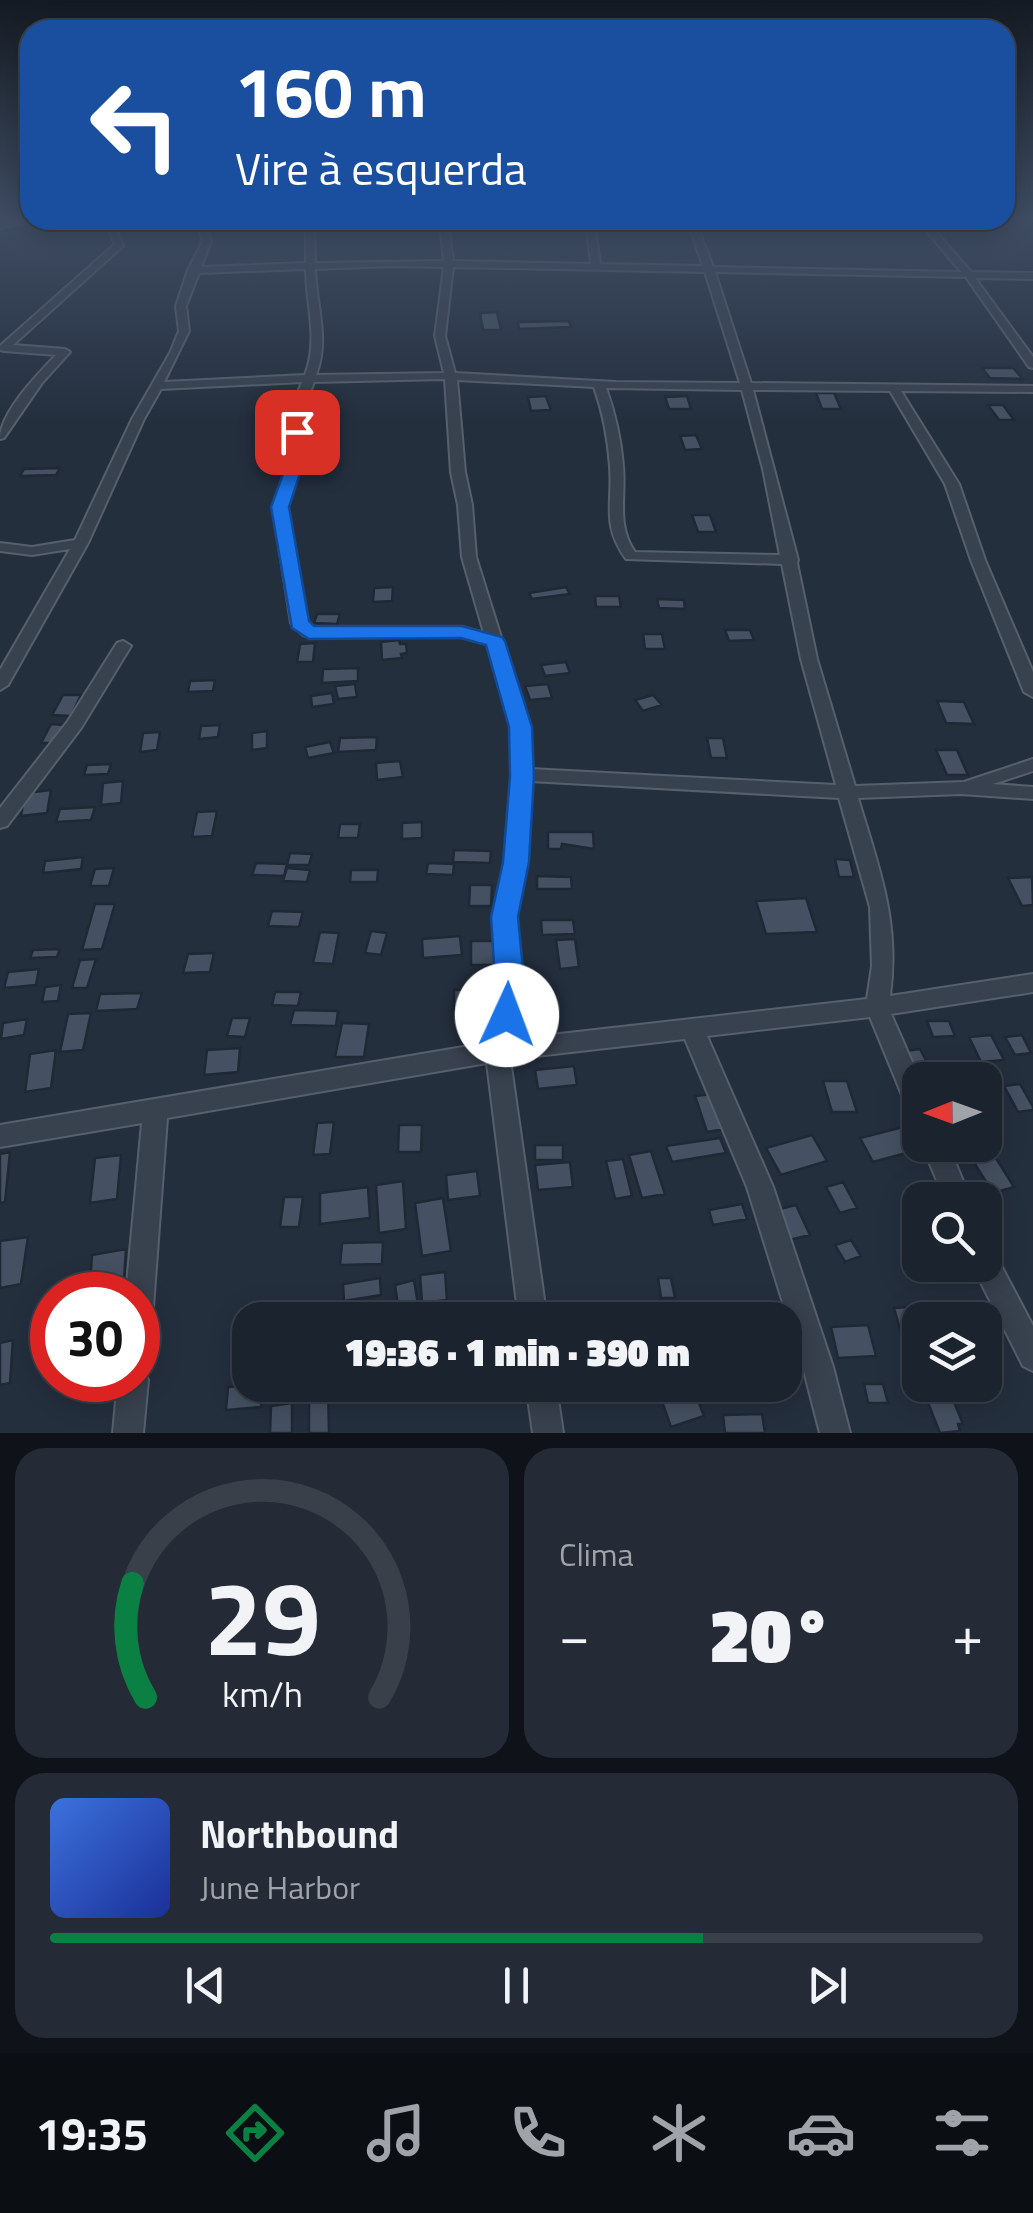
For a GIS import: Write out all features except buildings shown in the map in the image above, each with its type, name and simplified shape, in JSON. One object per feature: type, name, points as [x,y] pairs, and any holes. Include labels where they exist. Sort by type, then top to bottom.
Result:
[{"type":"street","points":[[0,435],[38,381],[65,352],[4,348],[74,286]]},
{"type":"street","points":[[0,685],[81,543],[184,331],[181,306],[188,286]]},
{"type":"street","points":[[313,286],[318,356],[295,415],[299,452],[280,507],[299,624],[309,632],[462,632],[495,641]]},
{"type":"street","points":[[446,286],[440,336],[452,378],[469,557],[520,727],[522,776],[516,862],[504,917],[510,980],[501,1051],[531,1302]]},
{"type":"street","points":[[715,286],[746,384],[791,560],[809,659],[880,907],[883,966],[877,1007],[902,1067]]},
{"type":"street","points":[[976,286],[1033,366]]},
{"type":"street","points":[[156,386],[310,377],[1033,389]]},
{"type":"street","points":[[599,383],[610,413],[618,472],[614,497],[617,532],[631,556],[692,561],[791,560]]},
{"type":"street","points":[[893,386],[952,484],[978,560],[1033,692]]},
{"type":"street","points":[[0,547],[32,551],[81,543]]},
{"type":"street","points":[[0,821],[10,795],[75,724],[123,646]]},
{"type":"street","points":[[961,788],[1033,764]]},
{"type":"street","points":[[522,776],[848,792],[961,788],[1033,793]]},
{"type":"street","points":[[0,1136],[501,1051],[877,1007],[1033,983]]},
{"type":"street","points":[[692,1028],[760,1187],[818,1367],[834,1433]]},
{"type":"street","points":[[142,1272],[156,1109]]},
{"type":"street","points":[[995,1282],[1033,1356]]},
{"type":"street","points":[[128,1433],[130,1402]]},
{"type":"street","points":[[543,1402],[548,1433]]},
{"type":"route","points":[[297,432],[299,452],[280,507],[299,624],[309,632],[462,632],[495,641],[520,727],[522,776],[516,862],[504,917],[510,980],[507,1015]]}]
